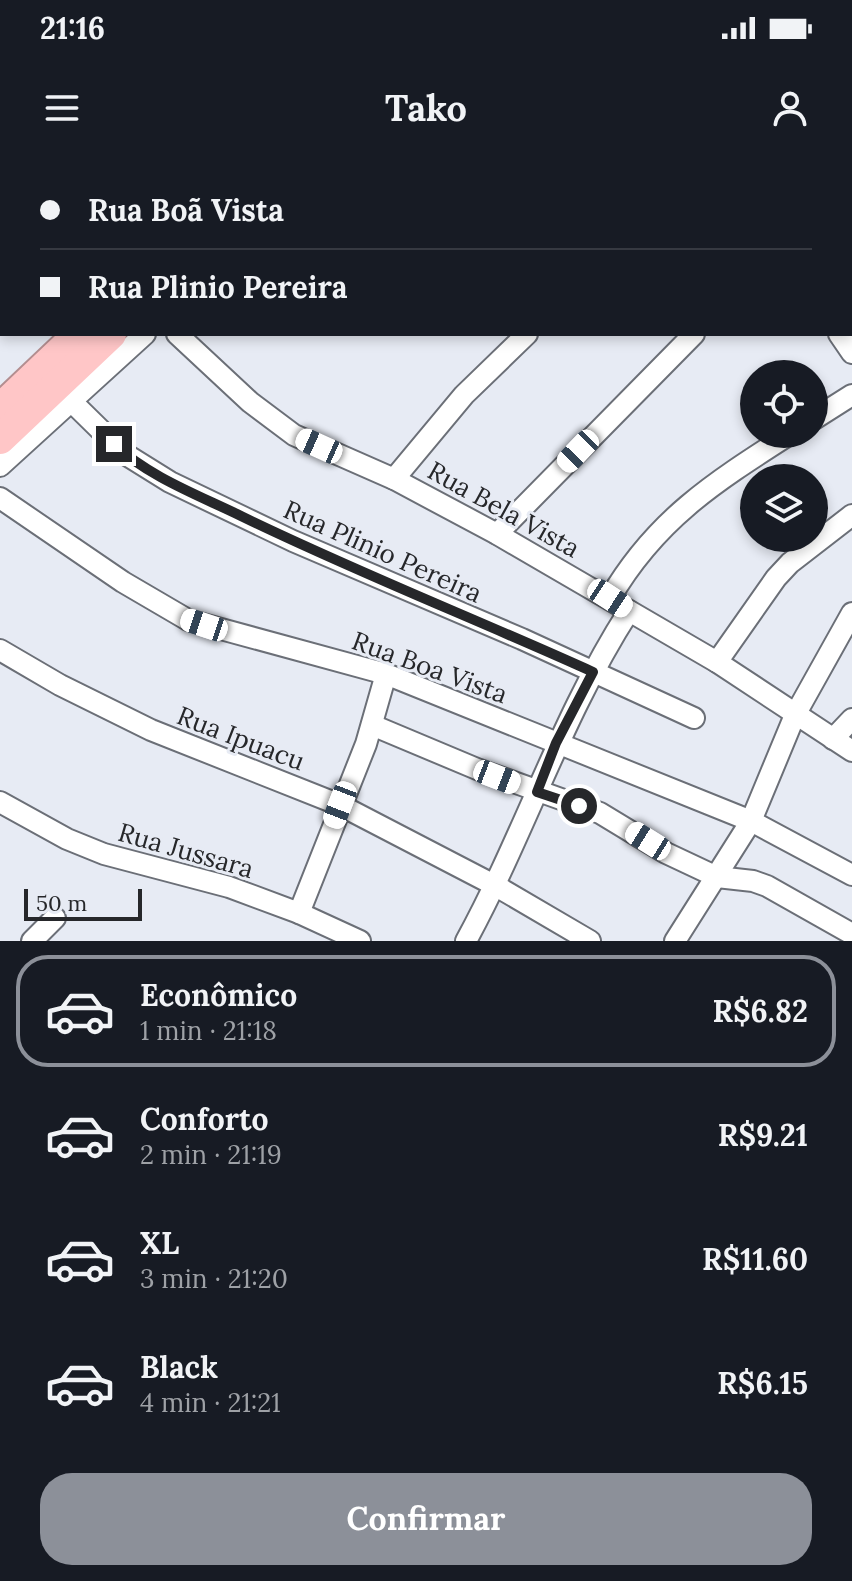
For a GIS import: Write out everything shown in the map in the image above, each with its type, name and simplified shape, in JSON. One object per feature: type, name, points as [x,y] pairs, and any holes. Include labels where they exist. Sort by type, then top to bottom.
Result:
[{"type":"highway","points":[[0,409],[77,336]]},
{"type":"highway","points":[[0,439],[109,336]]},
{"type":"street","points":[[0,466],[143,336]]},
{"type":"street","name":"Rua Bela Vista","points":[[179,336],[250,402],[294,435],[394,479],[497,534],[717,662],[852,751]]},
{"type":"street","points":[[394,479],[464,395],[525,336]]},
{"type":"street","points":[[497,534],[692,336]]},
{"type":"street","points":[[840,336],[852,353]]},
{"type":"street","points":[[828,410],[852,395]]},
{"type":"street","name":"Rua Plinio Pereira","points":[[71,401],[125,454],[170,482],[293,541],[694,718]]},
{"type":"street","points":[[610,598],[635,557],[696,497],[769,448]]},
{"type":"street","name":"Rua Boa Vista","points":[[0,498],[123,582],[188,620],[386,674],[751,821],[852,875]]},
{"type":"street","points":[[717,662],[776,578],[790,563],[852,515]]},
{"type":"street","points":[[466,941],[496,886],[556,743],[629,611]]},
{"type":"street","points":[[675,941],[751,821],[795,715],[852,613]]},
{"type":"street","name":"Rua Ipuacu","points":[[0,650],[60,685],[151,730],[340,805],[496,886],[590,941]]},
{"type":"street","points":[[299,913],[372,725],[386,674]]},
{"type":"street","points":[[833,739],[852,719]]},
{"type":"street","points":[[372,725],[537,792],[600,813],[666,853],[717,877],[753,881],[767,886],[852,938]]},
{"type":"street","name":"Rua Jussara","points":[[0,802],[53,832],[104,854],[229,887],[299,913],[346,938]]},
{"type":"street","points":[[32,941],[55,918]]},
{"type":"route","points":[[114,444],[170,482],[293,541],[593,672],[556,743],[537,792],[579,806]]}]
